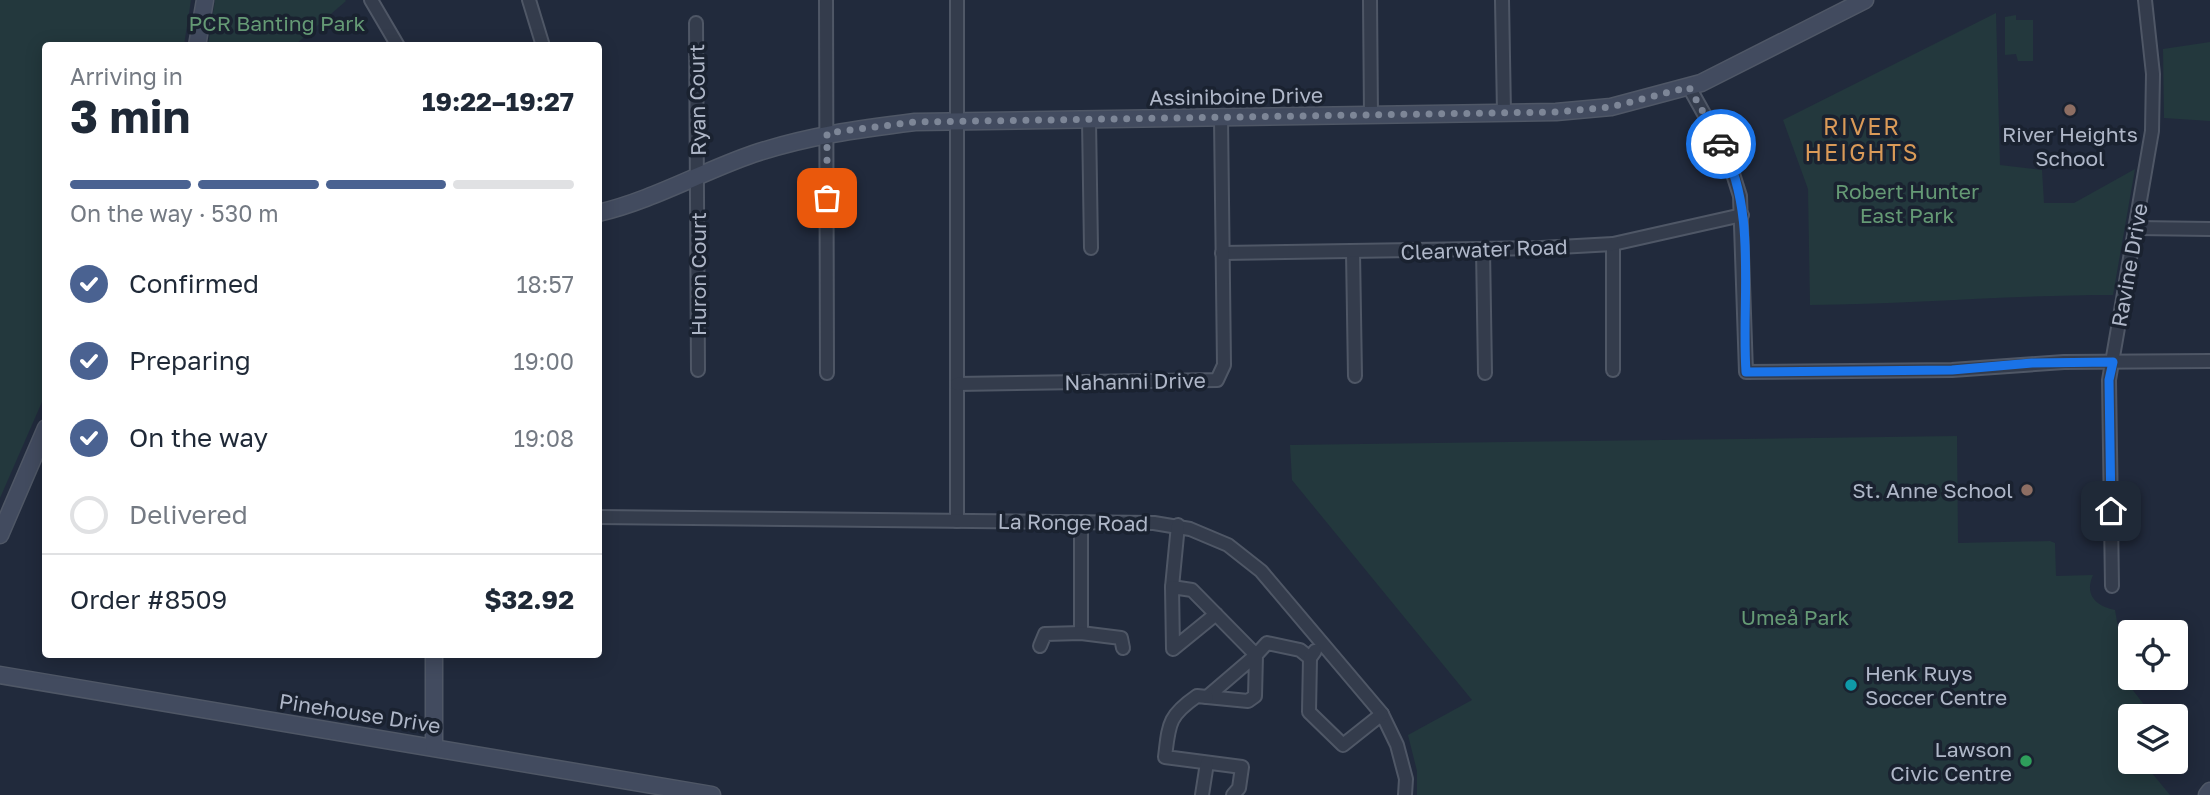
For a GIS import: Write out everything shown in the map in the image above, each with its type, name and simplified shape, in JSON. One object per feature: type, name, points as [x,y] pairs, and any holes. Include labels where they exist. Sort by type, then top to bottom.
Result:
[{"type":"street","points":[[198,42],[205,0]]},
{"type":"street","points":[[372,0],[396,42]]},
{"type":"street","points":[[529,0],[542,42]]},
{"type":"street","points":[[826,0],[827,373]]},
{"type":"street","points":[[957,0],[957,521]]},
{"type":"street","points":[[1370,0],[1371,116]]},
{"type":"street","points":[[1502,0],[1504,113]]},
{"type":"street","name":"Assiniboine Drive","points":[[602,212],[656,195],[751,155],[827,133],[915,122],[1371,116],[1611,107],[1689,87],[1760,56],[1865,0]]},
{"type":"street","name":"Ravine Drive","points":[[2112,586],[2109,380],[2152,131],[2153,74],[2145,0]]},
{"type":"street","name":"Ryan Court","points":[[696,23],[698,177]]},
{"type":"street","points":[[1689,87],[1733,169],[1742,215],[1746,372],[1952,370],[2042,363],[2210,361]]},
{"type":"street","name":"Nahanni Drive","points":[[957,384],[1217,380],[1224,365],[1221,118]]},
{"type":"street","points":[[1089,120],[1091,248]]},
{"type":"street","name":"Huron Court","points":[[698,177],[698,370]]},
{"type":"street","name":"Clearwater Road","points":[[1222,253],[1483,250],[1613,244],[1742,215]]},
{"type":"street","points":[[2136,228],[2210,229]]},
{"type":"street","points":[[1613,244],[1613,370]]},
{"type":"street","points":[[1483,250],[1485,373]]},
{"type":"street","points":[[1353,252],[1355,376]]},
{"type":"street","points":[[0,535],[42,437]]},
{"type":"street","name":"La Ronge Road","points":[[602,517],[1178,525],[1238,552],[1261,571],[1324,644],[1382,714],[1397,745],[1406,779],[1405,795]]},
{"type":"street","points":[[1081,522],[1081,633]]},
{"type":"street","points":[[1178,525],[1172,587],[1173,649],[1216,614]]},
{"type":"street","points":[[1172,587],[1192,590],[1255,655],[1255,696],[1248,701],[1196,696],[1177,709],[1169,723],[1165,757],[1242,767],[1239,788],[1233,795]]},
{"type":"street","points":[[1040,646],[1045,634],[1081,633],[1121,638],[1123,648]]},
{"type":"street","points":[[1208,697],[1267,643],[1300,650],[1310,658]]},
{"type":"street","points":[[1324,644],[1310,658],[1309,712],[1343,745],[1382,714]]},
{"type":"street","points":[[434,658],[434,747]]},
{"type":"street","name":"Pinehouse Drive","points":[[0,675],[712,795]]},
{"type":"street","points":[[1202,795],[1207,763]]},
{"type":"street","points":[[2207,795],[2210,790]]},
{"type":"green space","points":[[0,0],[191,0],[184,42],[42,42],[42,402],[0,498]]},
{"type":"green space","name":"PCR Banting Park","points":[[215,0],[346,1],[298,42],[208,42]]},
{"type":"green space","name":"Robert Hunter East Park","points":[[1996,13],[2000,165],[2042,170],[2044,203],[2074,203],[2135,169],[2113,295],[1810,305],[1808,189],[1783,120]]},
{"type":"green space","points":[[2016,15],[2016,20],[2033,20],[2033,61],[2018,61],[2016,54],[2005,55],[2005,17]]},
{"type":"green space","points":[[2210,42],[2210,121],[2164,118],[2163,49]]},
{"type":"green space","name":"Umeå Park","points":[[1957,436],[1958,543],[2050,541],[2055,543],[2056,576],[2093,575],[2091,594],[2102,606],[2115,610],[2118,627],[2118,690],[2133,690],[2144,704],[2118,704],[2118,774],[2153,774],[2170,795],[1417,795],[1417,771],[1408,735],[1472,700],[1292,480],[1290,445]]},
{"type":"way so far","points":[[827,198],[827,133],[915,122],[1556,112],[1611,107],[1689,87],[1721,144]]},
{"type":"place","name":"River Heights School","points":[[2070,110]]},
{"type":"place","name":"St. Anne School","points":[[2027,490]]},
{"type":"place","name":"Henk Ruys Soccer Centre","points":[[1851,685]]},
{"type":"place","name":"Lawson Civic Centre","points":[[2026,761]]},
{"type":"district","name":"RIVER HEIGHTS","points":[[1862,139]]},
{"type":"route","points":[[1721,144],[1733,169],[1740,195],[1746,372],[1952,370],[2032,363],[2113,362],[2109,380],[2111,511]]}]
